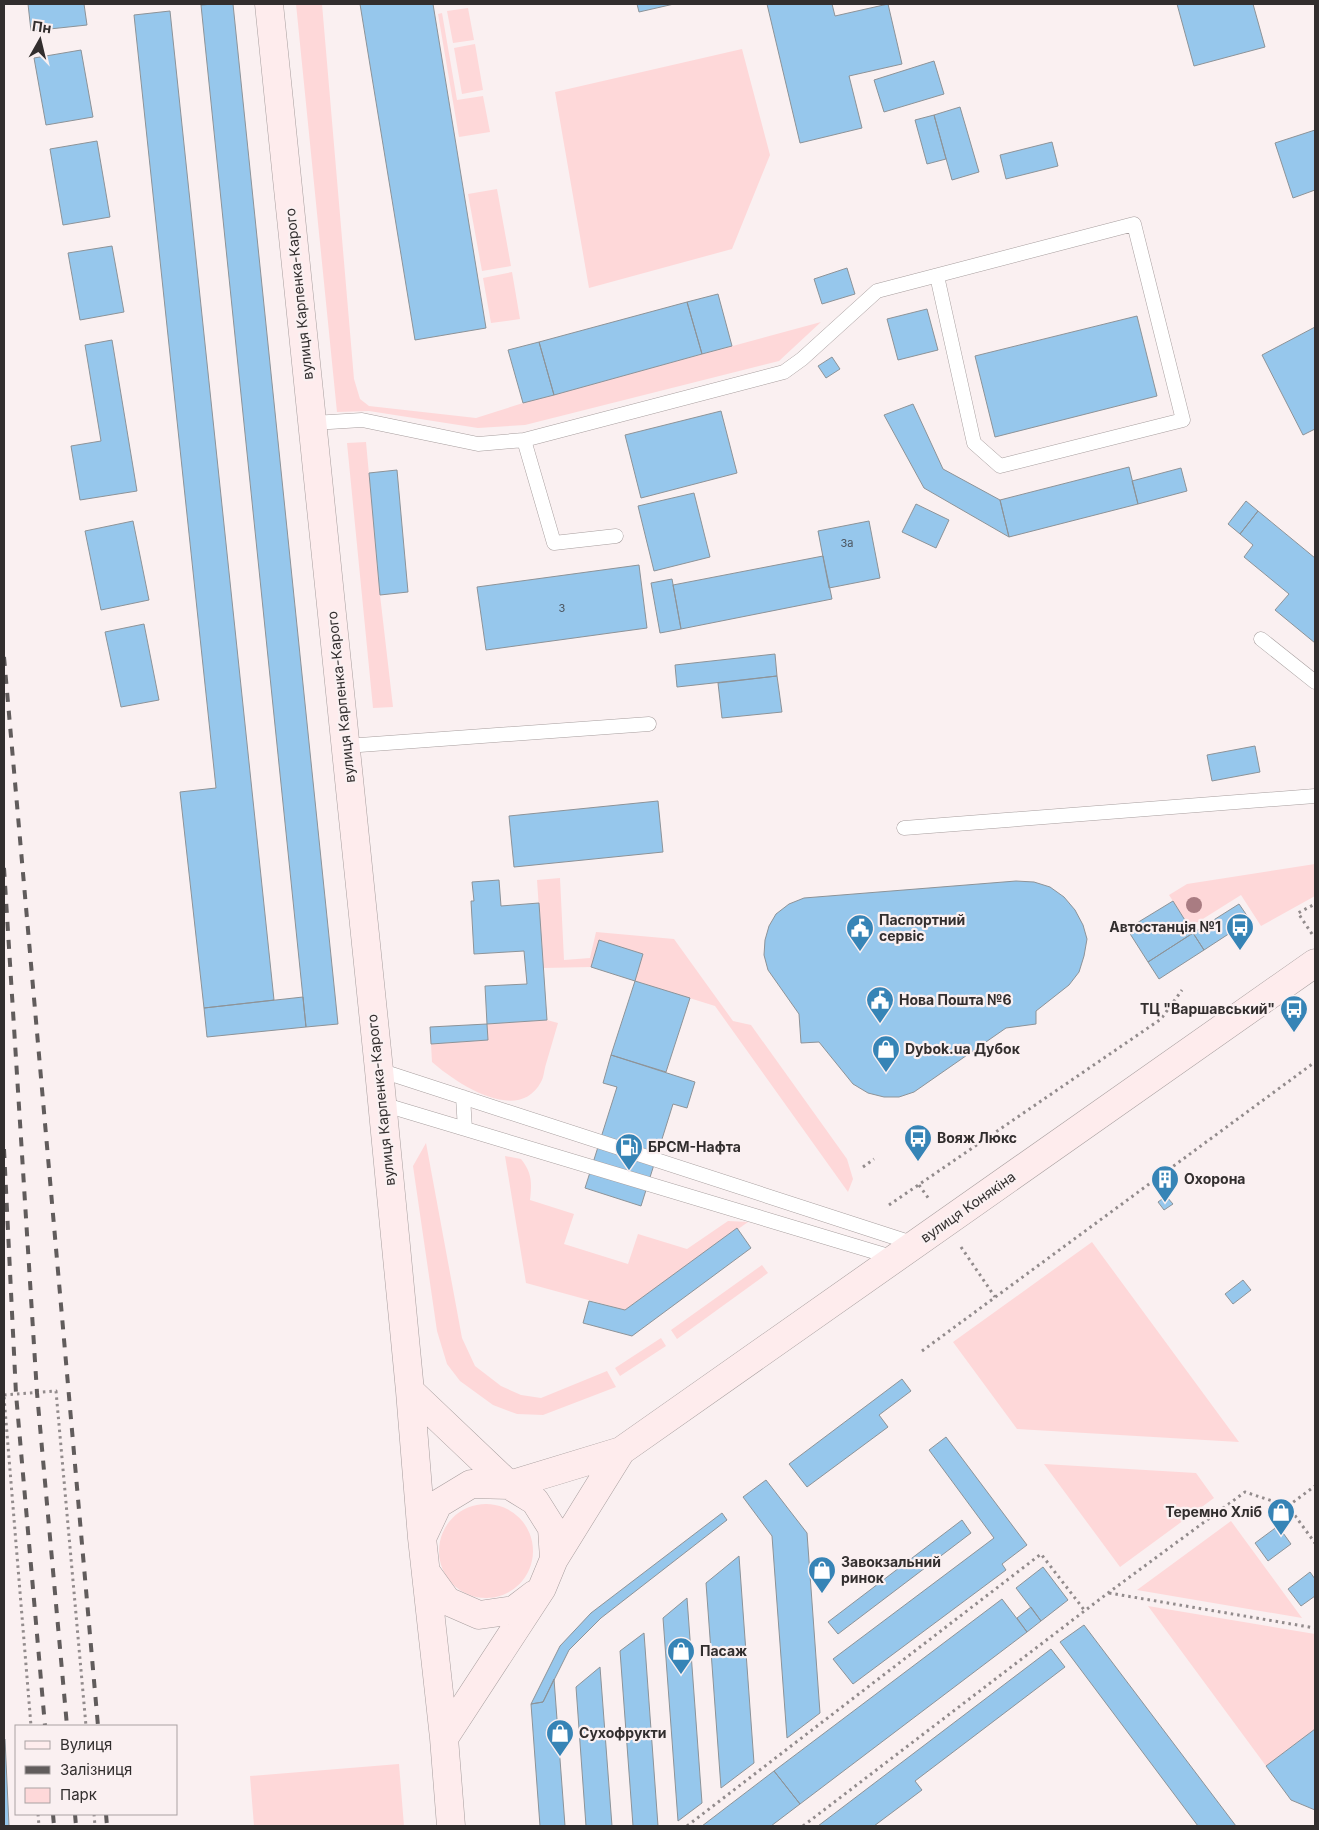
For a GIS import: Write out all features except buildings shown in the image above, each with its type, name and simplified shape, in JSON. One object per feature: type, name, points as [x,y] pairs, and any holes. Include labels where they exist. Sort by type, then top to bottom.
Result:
[{"type":"main road","name":"вулиця Карпенка-Карого","points":[[269,4],[379,1070],[410,1391],[422,1538]]},
{"type":"main road","name":"вулиця Конякіна","points":[[621,1451],[1315,963]]},
{"type":"main road","points":[[410,1391],[509,1485],[536,1502],[552,1528],[554,1559]]},
{"type":"main road","points":[[451,1826],[444,1738],[422,1538],[438,1504],[471,1484],[509,1485],[621,1451]]},
{"type":"main road","points":[[444,1738],[542,1588],[554,1559],[621,1451]]},
{"type":"main road","points":[[426,1572],[447,1601],[479,1615],[514,1610],[542,1588]]},
{"type":"lane","points":[[313,424],[362,420],[478,444],[524,440],[784,372],[802,359],[878,291],[1134,224],[1183,420],[1000,466],[974,444],[937,276]]},
{"type":"lane","points":[[524,440],[554,543],[616,536]]},
{"type":"lane","points":[[1261,639],[1315,682]]},
{"type":"lane","points":[[346,746],[649,724]]},
{"type":"lane","points":[[904,828],[1315,796]]},
{"type":"lane","points":[[379,1070],[463,1097],[905,1251]]},
{"type":"lane","points":[[463,1097],[465,1129]]},
{"type":"lane","points":[[382,1104],[465,1129],[905,1251]]},
{"type":"path","points":[[1315,904],[1298,913],[1315,939]]},
{"type":"path","points":[[889,1205],[1161,1020],[1182,990]]},
{"type":"path","points":[[922,1351],[1315,1062]]},
{"type":"path","points":[[863,1167],[874,1159]]},
{"type":"path","points":[[31,1725],[4,1396],[56,1391],[86,1725]]},
{"type":"path","points":[[1288,1506],[1315,1486]]},
{"type":"path","points":[[803,1826],[1108,1593],[1245,1492],[1288,1506],[1315,1543]]},
{"type":"path","points":[[687,1826],[1041,1554],[1085,1611]]},
{"type":"path","points":[[1108,1593],[1315,1628]]},
{"type":"green space","points":[[296,4],[322,4],[354,379],[360,399],[369,406],[476,418],[523,403],[821,322],[779,361],[525,425],[478,428],[369,411],[337,412]]},
{"type":"green space","points":[[468,8],[474,40],[453,43],[447,11]]},
{"type":"green space","points":[[442,13],[457,100],[483,96],[490,132],[459,137],[438,14]]},
{"type":"green space","points":[[475,44],[483,90],[462,94],[454,48]]},
{"type":"green space","points":[[742,49],[770,155],[732,249],[589,288],[555,92]]},
{"type":"green space","points":[[497,189],[511,266],[482,271],[468,194]]},
{"type":"green space","points":[[512,272],[520,319],[491,323],[483,278]]},
{"type":"green space","points":[[366,442],[380,595],[393,707],[373,708],[347,443]]},
{"type":"green space","points":[[1315,864],[1315,896],[1261,926],[1241,895],[1190,927],[1169,895],[1187,884]]},
{"type":"green space","points":[[560,878],[564,960],[590,958],[596,932],[674,939],[733,1021],[751,1025],[847,1159],[853,1179],[848,1192],[715,1006],[635,981],[599,941],[591,967],[543,968],[537,880]]},
{"type":"green space","points":[[547,1020],[558,1023],[542,1080],[531,1094],[518,1100],[503,1100],[471,1089],[432,1062],[431,1044],[488,1040],[487,1024]]},
{"type":"green space","points":[[426,1143],[462,1338],[475,1366],[501,1386],[521,1395],[541,1398],[607,1371],[616,1387],[543,1415],[517,1414],[493,1405],[460,1381],[447,1364],[437,1331],[413,1166]]},
{"type":"green space","points":[[505,1156],[521,1159],[527,1169],[531,1183],[530,1200],[574,1214],[564,1244],[628,1264],[638,1234],[687,1249],[728,1221],[748,1222],[625,1310],[526,1283]]},
{"type":"green space","points":[[1092,1242],[1239,1442],[1017,1429],[953,1342]]},
{"type":"green space","points":[[762,1265],[768,1273],[677,1339],[671,1330]]},
{"type":"green space","points":[[661,1338],[666,1346],[620,1376],[615,1368]]},
{"type":"green space","points":[[1044,1464],[1196,1473],[1214,1498],[1120,1567]]},
{"type":"green space","points":[[486,1504],[504,1507],[519,1518],[530,1533],[533,1551],[530,1569],[519,1584],[504,1595],[486,1598],[468,1595],[453,1584],[442,1569],[439,1551],[442,1533],[453,1518],[468,1507]]},
{"type":"green space","points":[[1231,1521],[1302,1618],[1137,1590]]},
{"type":"green space","points":[[1148,1606],[1315,1634],[1315,1729],[1266,1766]]},
{"type":"green space","points":[[399,1764],[404,1826],[254,1826],[250,1776]]},
{"type":"railway","points":[[4,657],[98,1725]]},
{"type":"railway","points":[[4,868],[37,1393],[67,1725]]},
{"type":"railway","points":[[4,1149],[16,1394],[45,1725]]},
{"type":"railway","points":[[53,1815],[54,1826]]},
{"type":"railway","points":[[75,1815],[76,1826]]},
{"type":"railway","points":[[106,1815],[107,1826]]},
{"type":"place","name":"Автостанція №1","points":[[1240,951]]},
{"type":"place","name":"Паспортний сервіс","points":[[860,952]]},
{"type":"place","name":"Нова Пошта №6","points":[[880,1024]]},
{"type":"place","name":"ТЦ \"Варшавський\"","points":[[1294,1033]]},
{"type":"place","name":"Dybok.ua Дубок","points":[[886,1073]]},
{"type":"place","name":"Вояж Люкс","points":[[918,1162]]},
{"type":"place","name":"БРСМ-Нафта","points":[[629,1171]]},
{"type":"place","name":"Охорона","points":[[1165,1203]]},
{"type":"place","name":"Теремно Хліб","points":[[1281,1536]]},
{"type":"place","name":"Завокзальний ринок","points":[[822,1594]]},
{"type":"place","name":"Пасаж","points":[[681,1675]]},
{"type":"place","name":"Сухофрукти","points":[[560,1757]]}]
